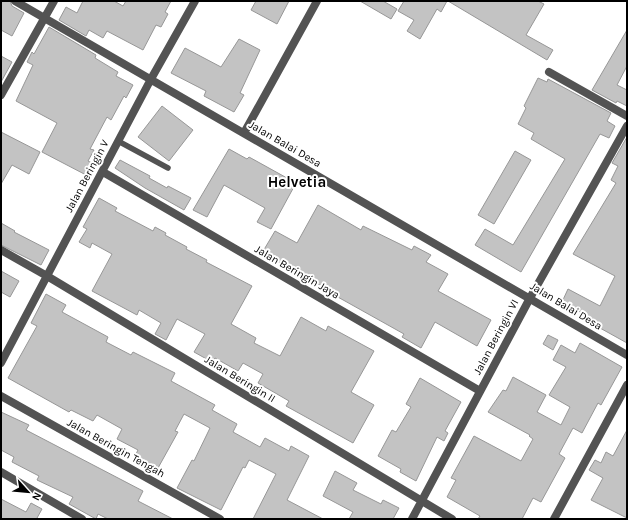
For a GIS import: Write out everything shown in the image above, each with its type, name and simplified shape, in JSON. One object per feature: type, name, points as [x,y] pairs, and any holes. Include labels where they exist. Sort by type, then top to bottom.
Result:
[{"type":"street","name":"Jalan Balai Desa","points":[[15,1],[627,355]]},
{"type":"street","points":[[1,95],[54,1]]},
{"type":"street","name":"Jalan Beringin V","points":[[1,362],[151,79],[195,1]]},
{"type":"street","points":[[244,133],[316,1]]},
{"type":"street","points":[[549,72],[627,116]]},
{"type":"street","name":"Jalan Beringin VI","points":[[412,519],[530,298],[627,126]]},
{"type":"street","name":"Jalan Beringin Jaya","points":[[103,172],[480,391]]},
{"type":"street","name":"Jalan Beringin II","points":[[1,250],[47,276],[421,502],[452,519]]},
{"type":"street","points":[[554,519],[627,385]]},
{"type":"street","name":"Jalan Beringin Tengah","points":[[1,396],[220,519]]},
{"type":"street","points":[[1,472],[82,519]]},
{"type":"lane","points":[[118,141],[168,168]]},
{"type":"building","points":[[1,1],[10,1],[12,6],[24,13],[12,36],[1,30]]},
{"type":"building","points":[[83,1],[114,1],[123,6],[126,1],[171,1],[165,12],[168,14],[161,27],[156,25],[143,50],[107,31],[103,38],[89,30],[86,36],[59,20],[66,7],[77,13]]},
{"type":"building","points":[[256,1],[289,1],[277,24],[251,10]]},
{"type":"building","points":[[360,1],[383,1],[397,9],[391,19]]},
{"type":"building","points":[[404,1],[447,1],[441,12],[437,9],[420,39],[407,31],[414,20],[398,11]]},
{"type":"building","points":[[448,1],[538,1],[544,4],[526,35],[553,50],[547,60]]},
{"type":"building","points":[[49,27],[96,55],[95,58],[118,72],[116,76],[133,85],[126,98],[124,96],[111,120],[107,117],[90,149],[94,150],[88,161],[94,164],[88,176],[42,152],[57,123],[16,101],[33,65],[27,62],[32,52],[34,54]]},
{"type":"building","points":[[627,30],[627,66],[617,85],[627,90],[627,106],[617,101],[616,103],[592,90]]},
{"type":"building","points":[[239,39],[260,50],[240,93],[244,95],[234,112],[204,96],[206,91],[171,73],[185,48],[221,67]]},
{"type":"building","points":[[1,56],[12,62],[1,82]]},
{"type":"building","points":[[538,78],[547,82],[548,79],[611,113],[607,121],[615,126],[609,138],[600,134],[521,272],[475,245],[485,229],[513,245],[565,159],[531,139],[534,133],[518,124],[526,108],[524,106]]},
{"type":"building","points":[[162,106],[193,130],[169,161],[138,137]]},
{"type":"building","points":[[1,132],[40,152],[29,174],[12,165],[1,184]]},
{"type":"building","points":[[627,137],[627,343],[591,323],[593,319],[562,302],[568,289],[600,306],[615,276],[573,254],[616,183],[611,180],[618,166],[612,163]]},
{"type":"building","points":[[229,149],[247,159],[249,157],[296,183],[271,229],[257,222],[265,208],[224,185],[207,217],[193,210]]},
{"type":"building","points":[[515,151],[531,160],[494,224],[478,215]]},
{"type":"building","points":[[120,160],[150,176],[149,178],[167,188],[168,186],[191,198],[184,210],[145,188],[115,168]]},
{"type":"building","points":[[99,198],[117,208],[115,211],[153,231],[155,227],[166,233],[165,235],[187,247],[186,249],[207,260],[206,262],[252,286],[231,324],[256,338],[254,343],[280,356],[301,317],[326,331],[328,326],[374,351],[351,392],[374,405],[353,443],[286,406],[289,401],[258,383],[263,374],[243,363],[238,371],[215,358],[212,362],[194,352],[205,334],[177,319],[166,340],[155,334],[161,323],[139,310],[137,315],[92,291],[112,254],[92,243],[90,248],[79,242],[87,229],[83,227]]},
{"type":"building","points":[[318,205],[361,230],[363,226],[412,250],[414,246],[431,255],[426,262],[448,274],[438,291],[491,320],[477,346],[435,322],[421,348],[402,337],[404,334],[336,296],[335,298],[325,293],[327,289],[262,253],[275,231],[297,243]]},
{"type":"building","points":[[1,223],[15,231],[14,232],[49,250],[41,265],[1,245]]},
{"type":"building","points":[[1,271],[19,281],[10,297],[1,292]]},
{"type":"building","points":[[46,294],[66,305],[62,312],[108,337],[106,342],[131,355],[133,352],[175,373],[171,381],[215,405],[212,410],[237,424],[233,432],[260,447],[265,438],[289,451],[291,446],[309,456],[287,500],[323,519],[253,519],[276,474],[249,460],[245,468],[243,467],[221,510],[177,488],[192,460],[194,461],[210,428],[184,414],[175,431],[178,432],[158,468],[135,456],[138,450],[117,439],[122,429],[97,415],[93,421],[71,410],[69,412],[8,378],[37,326],[31,323]]},
{"type":"building","points":[[548,335],[558,340],[553,350],[543,344]]},
{"type":"building","points":[[580,343],[622,367],[601,405],[598,403],[582,433],[573,428],[559,454],[565,458],[541,502],[533,498],[522,519],[478,519],[480,516],[447,497],[456,480],[451,478],[474,436],[521,461],[533,439],[529,436],[530,435],[488,412],[503,390],[506,391],[513,377],[546,395],[537,412],[561,425],[570,407],[549,395],[566,367],[553,360],[561,345],[575,353]]},
{"type":"building","points":[[420,378],[461,402],[445,431],[448,433],[444,441],[437,437],[416,481],[400,472],[401,469],[378,456],[392,430],[396,432],[411,407],[406,404]]},
{"type":"building","points":[[1,412],[29,425],[26,430],[143,491],[138,501],[173,519],[108,519],[98,514],[96,519],[69,504],[73,497],[37,480],[39,476],[12,462],[14,457],[1,450]]},
{"type":"building","points":[[627,430],[627,518],[591,500],[603,478],[589,470],[595,460],[601,463],[606,452],[613,456]]},
{"type":"building","points":[[335,471],[357,483],[353,490],[381,504],[383,500],[399,508],[393,519],[349,519],[353,512],[323,496]]},
{"type":"building","points":[[1,499],[26,512],[31,503],[42,509],[37,518],[39,519],[1,519]]},
{"type":"district","name":"Helvetia","points":[[297,182]]}]
